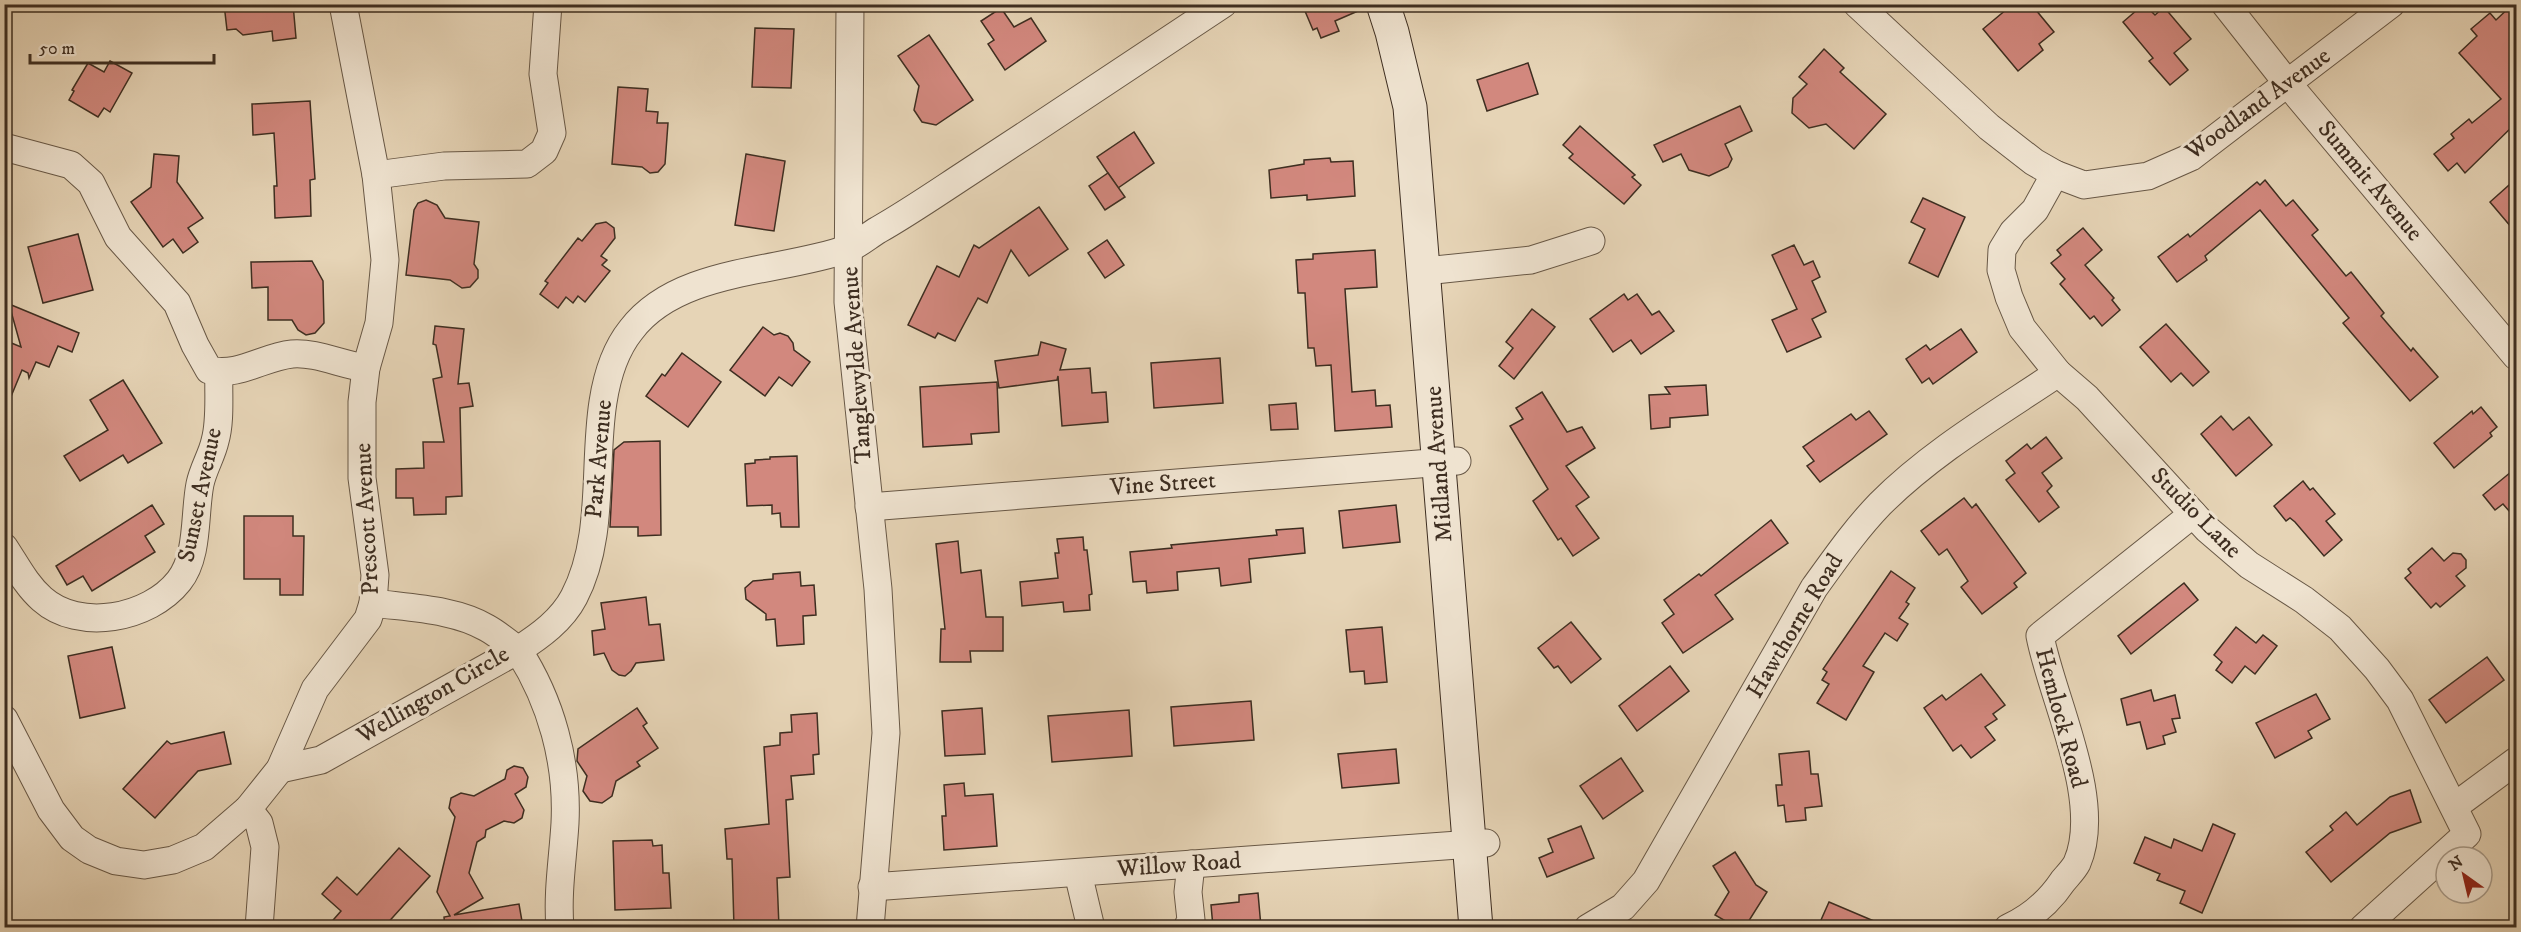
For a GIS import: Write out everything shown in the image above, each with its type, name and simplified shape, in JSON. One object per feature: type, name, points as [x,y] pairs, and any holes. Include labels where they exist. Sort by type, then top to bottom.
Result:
[{"type":"street","name":"Prescott Avenue","points":[[4,719],[51,810],[72,838],[89,850],[116,861],[144,865],[173,860],[204,847],[248,809],[280,769],[315,688],[368,620],[374,603],[375,575],[362,478],[362,402],[366,368],[379,322],[385,260],[376,175],[343,4]]},
{"type":"street","points":[[376,175],[444,166],[526,164],[543,151],[552,133],[543,74],[548,4]]},
{"type":"street","points":[[848,249],[850,4]]},
{"type":"street","name":"Tanglewylde Avenue","points":[[870,927],[886,734],[878,589],[848,302],[848,249],[945,189],[1223,4]]},
{"type":"street","name":"Midland Avenue","points":[[1383,4],[1410,107],[1435,270]]},
{"type":"street","name":"Midland Avenue","points":[[1404,4],[1412,25],[1430,108],[1435,270],[1477,843],[1476,927]]},
{"type":"street","name":"Woodland Avenue","points":[[1857,4],[1989,127],[2034,162],[2055,174],[2084,185],[2148,176],[2191,157],[2391,4]]},
{"type":"street","name":"Summit Avenue","points":[[2225,4],[2288,84],[2517,356]]},
{"type":"street","points":[[4,147],[71,165],[92,183],[118,237],[177,303],[209,370],[234,371],[290,354],[307,354],[366,368]]},
{"type":"street","name":"Studio Lane","points":[[2055,174],[2035,210],[2013,232],[2002,250],[2001,270],[2022,328],[2058,373],[2087,398],[2193,514],[2249,565],[2304,600],[2340,628],[2377,669],[2400,700],[2467,834],[2363,927]]},
{"type":"street","points":[[1435,270],[1531,260],[1591,241]]},
{"type":"street","name":"Park Avenue","points":[[518,650],[546,631],[562,614],[574,596],[582,574],[595,511],[599,431],[606,384],[616,356],[631,329],[654,306],[683,291],[713,281],[848,249]]},
{"type":"street","name":"Sunset Avenue","points":[[4,548],[28,584],[42,599],[57,610],[99,618],[121,615],[146,606],[161,597],[179,581],[190,557],[200,483],[216,439],[219,372]]},
{"type":"street","name":"Hawthorne Road","points":[[1588,927],[1623,907],[1646,881],[1814,588],[1846,542],[1880,504],[1911,476],[2000,410],[2058,373]]},
{"type":"street","name":"Vine Street","points":[[869,507],[1448,462]]},
{"type":"street","name":"Hemlock Road","points":[[2008,927],[2025,920],[2050,900],[2077,862],[2084,828],[2082,791],[2074,752],[2040,636],[2193,514]]},
{"type":"street","name":"Wellington Circle","points":[[280,769],[321,759],[518,650],[487,628],[474,622],[437,612],[374,603]]},
{"type":"street","points":[[518,650],[535,677],[560,749],[565,773],[565,824],[558,900],[561,927]]},
{"type":"street","points":[[2455,806],[2517,761]]},
{"type":"street","points":[[248,809],[259,823],[265,847],[259,927]]},
{"type":"street","name":"Midland Avenue","points":[[1477,843],[1495,927]]},
{"type":"street","name":"Willow Road","points":[[872,888],[1477,843]]},
{"type":"street","points":[[1187,927],[1191,920],[1188,892],[1191,864]]},
{"type":"street","points":[[1078,873],[1091,927]]},
{"type":"building","points":[[224,4],[293,4],[296,38],[273,41],[272,31],[243,35],[236,29],[227,30]]},
{"type":"building","points":[[1302,4],[1365,4],[1365,8],[1335,21],[1339,31],[1321,38],[1317,28],[1313,30]]},
{"type":"building","points":[[2013,4],[2031,4],[2054,32],[2039,44],[2043,50],[2018,71],[1983,29]]},
{"type":"building","points":[[2144,4],[2155,15],[2164,7],[2191,39],[2174,53],[2188,70],[2170,85],[2149,61],[2153,58],[2123,22]]},
{"type":"building","points":[[2513,4],[2517,4],[2517,122],[2465,173],[2457,163],[2448,171],[2434,154],[2454,138],[2451,134],[2469,119],[2472,123],[2501,99],[2459,53],[2477,36],[2471,29],[2490,13],[2496,20]]},
{"type":"building","points":[[1001,8],[1014,27],[1031,18],[1046,41],[1005,70],[988,44],[994,40],[981,21]]},
{"type":"building","points":[[755,28],[794,29],[791,88],[752,87]]},
{"type":"building","points":[[929,35],[973,100],[936,125],[922,122],[914,110],[919,86],[898,56]]},
{"type":"building","points":[[1824,49],[1844,68],[1840,72],[1886,114],[1854,149],[1826,124],[1809,128],[1792,113],[1793,98],[1807,84],[1799,77]]},
{"type":"building","points":[[110,61],[132,73],[110,112],[104,108],[98,117],[69,100],[74,91],[72,90],[88,63],[104,72]]},
{"type":"building","points":[[1528,63],[1538,94],[1487,111],[1477,80]]},
{"type":"building","points":[[618,87],[648,89],[646,111],[658,112],[657,123],[668,123],[665,164],[658,172],[650,173],[642,167],[612,164]]},
{"type":"building","points":[[310,101],[315,179],[310,180],[311,216],[275,218],[274,186],[277,186],[274,133],[253,135],[252,104]]},
{"type":"building","points":[[1740,106],[1752,131],[1725,144],[1732,159],[1728,167],[1709,176],[1689,170],[1681,154],[1663,162],[1654,145]]},
{"type":"building","points":[[1580,126],[1635,175],[1632,177],[1641,185],[1624,204],[1569,158],[1573,154],[1563,145]]},
{"type":"building","points":[[1134,132],[1154,163],[1118,188],[1097,157]]},
{"type":"building","points":[[154,154],[179,156],[177,182],[203,218],[188,228],[198,242],[183,253],[173,239],[163,247],[131,202],[151,187]]},
{"type":"building","points":[[746,154],[785,161],[774,231],[735,225]]},
{"type":"building","points":[[1330,158],[1331,162],[1353,161],[1355,196],[1307,200],[1307,195],[1271,198],[1269,170],[1304,164],[1304,160]]},
{"type":"building","points":[[1108,173],[1125,197],[1105,210],[1089,186]]},
{"type":"building","points":[[2517,178],[2517,234],[2490,202]]},
{"type":"building","points":[[2265,180],[2286,206],[2293,200],[2318,230],[2312,235],[2346,276],[2351,272],[2384,313],[2381,316],[2411,351],[2413,348],[2438,377],[2410,401],[2343,323],[2349,318],[2260,210],[2205,256],[2207,260],[2177,282],[2158,257],[2188,234],[2190,237],[2257,182],[2260,185]]},
{"type":"building","points":[[1923,198],[1965,217],[1938,277],[1909,263],[1925,229],[1911,222]]},
{"type":"building","points":[[426,200],[437,205],[445,218],[479,222],[474,264],[478,270],[478,278],[470,287],[462,288],[450,280],[406,275],[414,210],[418,203]]},
{"type":"building","points":[[1039,207],[1068,249],[1029,276],[1011,250],[987,303],[978,298],[955,341],[938,333],[935,338],[908,325],[937,266],[959,277],[974,245],[979,248]]},
{"type":"building","points":[[606,222],[614,228],[615,238],[601,256],[607,260],[602,265],[610,271],[585,302],[578,296],[573,303],[566,297],[558,308],[540,294],[548,283],[545,281],[578,238],[582,241],[596,224]]},
{"type":"building","points":[[2083,228],[2102,250],[2085,265],[2114,298],[2112,300],[2120,310],[2102,326],[2094,316],[2090,319],[2060,284],[2065,279],[2051,263],[2061,255],[2057,250]]},
{"type":"building","points":[[78,234],[93,290],[43,303],[28,247]]},
{"type":"building","points":[[1107,240],[1124,265],[1105,278],[1088,253]]},
{"type":"building","points":[[1794,245],[1804,265],[1813,261],[1820,277],[1812,281],[1826,312],[1812,319],[1821,337],[1787,352],[1772,320],[1797,309],[1772,255]]},
{"type":"building","points":[[1375,250],[1377,287],[1345,289],[1352,392],[1375,390],[1376,406],[1390,405],[1392,427],[1335,431],[1331,365],[1316,366],[1314,348],[1308,348],[1305,293],[1298,293],[1296,260],[1313,259],[1313,254]]},
{"type":"building","points":[[312,261],[323,281],[324,323],[315,333],[306,335],[298,330],[292,320],[268,320],[268,287],[252,288],[251,262]]},
{"type":"building","points":[[1624,294],[1628,300],[1637,294],[1652,315],[1659,311],[1674,331],[1641,354],[1631,340],[1613,352],[1590,319]]},
{"type":"building","points":[[9,304],[79,333],[72,352],[58,346],[49,367],[36,362],[29,378],[28,373],[22,370],[5,411],[4,340],[21,347]]},
{"type":"building","points":[[1532,309],[1555,327],[1514,379],[1499,366],[1513,348],[1506,342]]},
{"type":"building","points":[[2166,324],[2209,372],[2193,386],[2181,373],[2171,382],[2140,347]]},
{"type":"building","points":[[435,326],[464,329],[458,384],[469,383],[473,406],[460,408],[462,496],[446,497],[446,514],[414,515],[413,498],[396,498],[396,469],[424,468],[423,442],[444,442],[433,379],[442,377],[436,345],[433,344]]},
{"type":"building","points":[[763,327],[774,335],[780,333],[788,336],[793,343],[794,350],[810,362],[792,386],[779,377],[765,396],[730,370]]},
{"type":"building","points":[[1961,329],[1977,352],[1933,384],[1929,378],[1922,383],[1906,359],[1926,345],[1930,350]]},
{"type":"building","points":[[1041,342],[1066,349],[1060,370],[1090,368],[1092,393],[1106,392],[1108,422],[1062,426],[1058,376],[1057,380],[999,388],[995,361],[1038,355]]},
{"type":"building","points":[[682,353],[721,382],[688,427],[646,396],[662,374],[665,376]]},
{"type":"building","points":[[1220,358],[1223,403],[1154,408],[1151,363]]},
{"type":"building","points":[[123,380],[162,443],[128,463],[123,455],[80,481],[64,456],[108,430],[90,400]]},
{"type":"building","points":[[997,382],[999,432],[971,434],[972,444],[923,447],[920,387]]},
{"type":"building","points":[[1706,385],[1708,415],[1670,418],[1670,427],[1651,429],[1649,395],[1670,394],[1665,387]]},
{"type":"building","points":[[1542,392],[1567,432],[1582,427],[1595,448],[1566,466],[1589,497],[1576,506],[1599,538],[1573,556],[1561,538],[1558,540],[1533,501],[1548,489],[1510,426],[1523,419],[1516,408]]},
{"type":"building","points":[[1296,403],[1298,429],[1271,430],[1269,405]]},
{"type":"building","points":[[2481,407],[2497,427],[2490,433],[2492,436],[2454,468],[2434,443],[2472,411],[2473,414]]},
{"type":"building","points":[[1869,411],[1887,434],[1820,482],[1807,466],[1814,461],[1803,447],[1851,414],[1856,420]]},
{"type":"building","points":[[2221,416],[2233,430],[2249,417],[2272,445],[2236,476],[2201,434]]},
{"type":"building","points":[[2046,437],[2062,458],[2042,473],[2052,486],[2047,491],[2059,507],[2039,522],[2006,480],[2015,473],[2006,461],[2027,444],[2031,449]]},
{"type":"building","points":[[660,441],[661,535],[638,536],[638,527],[610,527],[614,450],[624,442]]},
{"type":"building","points":[[797,456],[799,527],[781,527],[780,513],[772,514],[772,505],[747,506],[745,464],[755,463],[755,460],[770,459],[770,457]]},
{"type":"building","points":[[2517,467],[2517,520],[2503,504],[2495,510],[2483,495]]},
{"type":"building","points":[[2303,481],[2310,490],[2313,488],[2335,514],[2326,521],[2342,540],[2324,556],[2295,522],[2290,518],[2286,521],[2274,506]]},
{"type":"building","points":[[1964,498],[1972,508],[1976,504],[2026,573],[2014,583],[2017,587],[1982,614],[1961,587],[1968,581],[1947,549],[1939,555],[1921,531]]},
{"type":"building","points":[[152,505],[164,524],[145,536],[155,552],[92,591],[83,576],[67,585],[56,566]]},
{"type":"building","points":[[1396,505],[1400,542],[1343,548],[1339,511]]},
{"type":"building","points":[[244,516],[293,516],[293,536],[304,536],[303,595],[280,595],[280,579],[244,579]]},
{"type":"building","points":[[1771,520],[1788,543],[1715,595],[1733,619],[1683,653],[1662,623],[1674,614],[1664,600],[1699,574],[1701,576]]},
{"type":"building","points":[[1303,528],[1305,553],[1249,559],[1251,582],[1221,586],[1219,568],[1177,572],[1178,590],[1147,593],[1146,581],[1133,582],[1130,552],[1172,548],[1171,545],[1277,535],[1276,530]]},
{"type":"building","points":[[1083,537],[1084,550],[1087,550],[1092,594],[1089,595],[1090,610],[1064,612],[1063,602],[1022,606],[1020,582],[1058,578],[1055,553],[1059,553],[1057,539]]},
{"type":"building","points":[[958,541],[961,573],[981,570],[986,617],[1003,617],[1003,651],[970,651],[971,662],[940,662],[941,629],[945,629],[936,544]]},
{"type":"building","points":[[2432,548],[2444,561],[2453,553],[2461,554],[2466,560],[2466,568],[2456,576],[2465,586],[2440,607],[2436,603],[2431,608],[2405,578],[2411,573],[2408,569]]},
{"type":"building","points":[[1891,571],[1915,588],[1906,602],[1909,604],[1899,618],[1908,624],[1897,641],[1885,633],[1863,666],[1874,672],[1846,720],[1817,703],[1829,684],[1822,680],[1827,672],[1823,669]]},
{"type":"building","points":[[800,572],[801,586],[814,585],[816,615],[803,616],[804,644],[777,646],[775,619],[766,620],[766,614],[746,599],[745,588],[753,581],[773,579],[773,574]]},
{"type":"building","points":[[2184,583],[2198,600],[2131,654],[2118,636]]},
{"type":"building","points":[[646,597],[649,625],[660,624],[664,660],[636,663],[625,676],[619,675],[612,670],[604,653],[594,655],[592,631],[605,629],[601,603]]},
{"type":"building","points":[[1571,622],[1601,659],[1571,683],[1558,666],[1554,668],[1538,648]]},
{"type":"building","points":[[1382,627],[1387,682],[1365,684],[1364,671],[1350,672],[1346,630]]},
{"type":"building","points":[[2236,627],[2256,643],[2263,635],[2277,646],[2255,674],[2245,666],[2232,683],[2216,670],[2222,662],[2214,655]]},
{"type":"building","points":[[112,647],[125,708],[80,718],[68,656]]},
{"type":"building","points":[[2487,657],[2504,680],[2446,723],[2429,700]]},
{"type":"building","points":[[1670,666],[1689,691],[1637,731],[1619,706]]},
{"type":"building","points":[[1981,674],[2005,705],[1993,714],[1997,719],[1985,727],[1995,740],[1971,758],[1961,745],[1953,751],[1924,708],[1942,695],[1946,700]]},
{"type":"building","points":[[2151,690],[2154,701],[2175,695],[2180,718],[2172,719],[2176,732],[2163,736],[2165,744],[2147,749],[2140,722],[2127,725],[2121,699]]},
{"type":"building","points":[[2316,694],[2330,719],[2308,731],[2312,738],[2275,758],[2256,723]]},
{"type":"building","points":[[1251,701],[1254,740],[1174,746],[1171,707]]},
{"type":"building","points":[[637,708],[647,723],[643,726],[658,748],[637,762],[640,766],[616,781],[612,796],[602,803],[590,801],[583,791],[587,776],[577,761],[578,749]]},
{"type":"building","points":[[982,708],[985,754],[945,756],[942,711]]},
{"type":"building","points":[[1129,710],[1132,756],[1052,762],[1048,716]]},
{"type":"building","points":[[817,713],[819,754],[813,755],[814,774],[791,776],[793,799],[786,800],[790,877],[777,878],[779,927],[734,927],[732,859],[727,859],[725,829],[769,824],[764,747],[780,745],[780,733],[792,732],[791,715]]},
{"type":"building","points":[[224,732],[231,764],[198,771],[155,818],[123,789],[167,741],[171,744]]},
{"type":"building","points":[[1396,749],[1399,783],[1342,788],[1338,754]]},
{"type":"building","points":[[1809,751],[1811,774],[1818,774],[1822,806],[1805,808],[1806,820],[1786,822],[1784,805],[1778,806],[1776,785],[1782,785],[1779,754]]},
{"type":"building","points":[[1621,758],[1643,791],[1603,819],[1580,786]]},
{"type":"building","points":[[514,766],[523,768],[528,777],[526,787],[515,794],[524,810],[522,818],[514,823],[504,821],[486,830],[485,837],[477,842],[469,873],[483,898],[454,915],[519,904],[523,927],[445,927],[444,917],[450,916],[437,892],[455,817],[449,808],[451,798],[461,793],[474,796],[505,779],[507,770]]},
{"type":"building","points":[[964,783],[965,796],[993,794],[997,846],[944,850],[942,816],[946,816],[944,785]]},
{"type":"building","points":[[2410,790],[2421,822],[2390,833],[2331,882],[2306,852],[2333,830],[2330,826],[2346,812],[2357,825],[2390,797]]},
{"type":"building","points":[[2213,824],[2235,834],[2202,913],[2180,903],[2185,891],[2157,880],[2160,874],[2134,863],[2145,837],[2171,848],[2174,839],[2202,851]]},
{"type":"building","points":[[1581,826],[1594,858],[1547,877],[1539,858],[1553,852],[1548,839]]},
{"type":"building","points":[[652,840],[653,846],[662,845],[663,873],[669,873],[671,908],[615,910],[613,841]]},
{"type":"building","points":[[399,848],[430,876],[384,927],[327,927],[341,911],[322,894],[337,877],[357,895]]},
{"type":"building","points":[[1735,852],[1756,885],[1767,892],[1745,927],[1736,927],[1715,915],[1729,892],[1713,866]]},
{"type":"building","points":[[1258,893],[1261,927],[1213,927],[1211,905],[1239,902],[1239,895]]},
{"type":"building","points":[[1829,902],[1888,927],[1823,927],[1825,923],[1821,920]]}]
